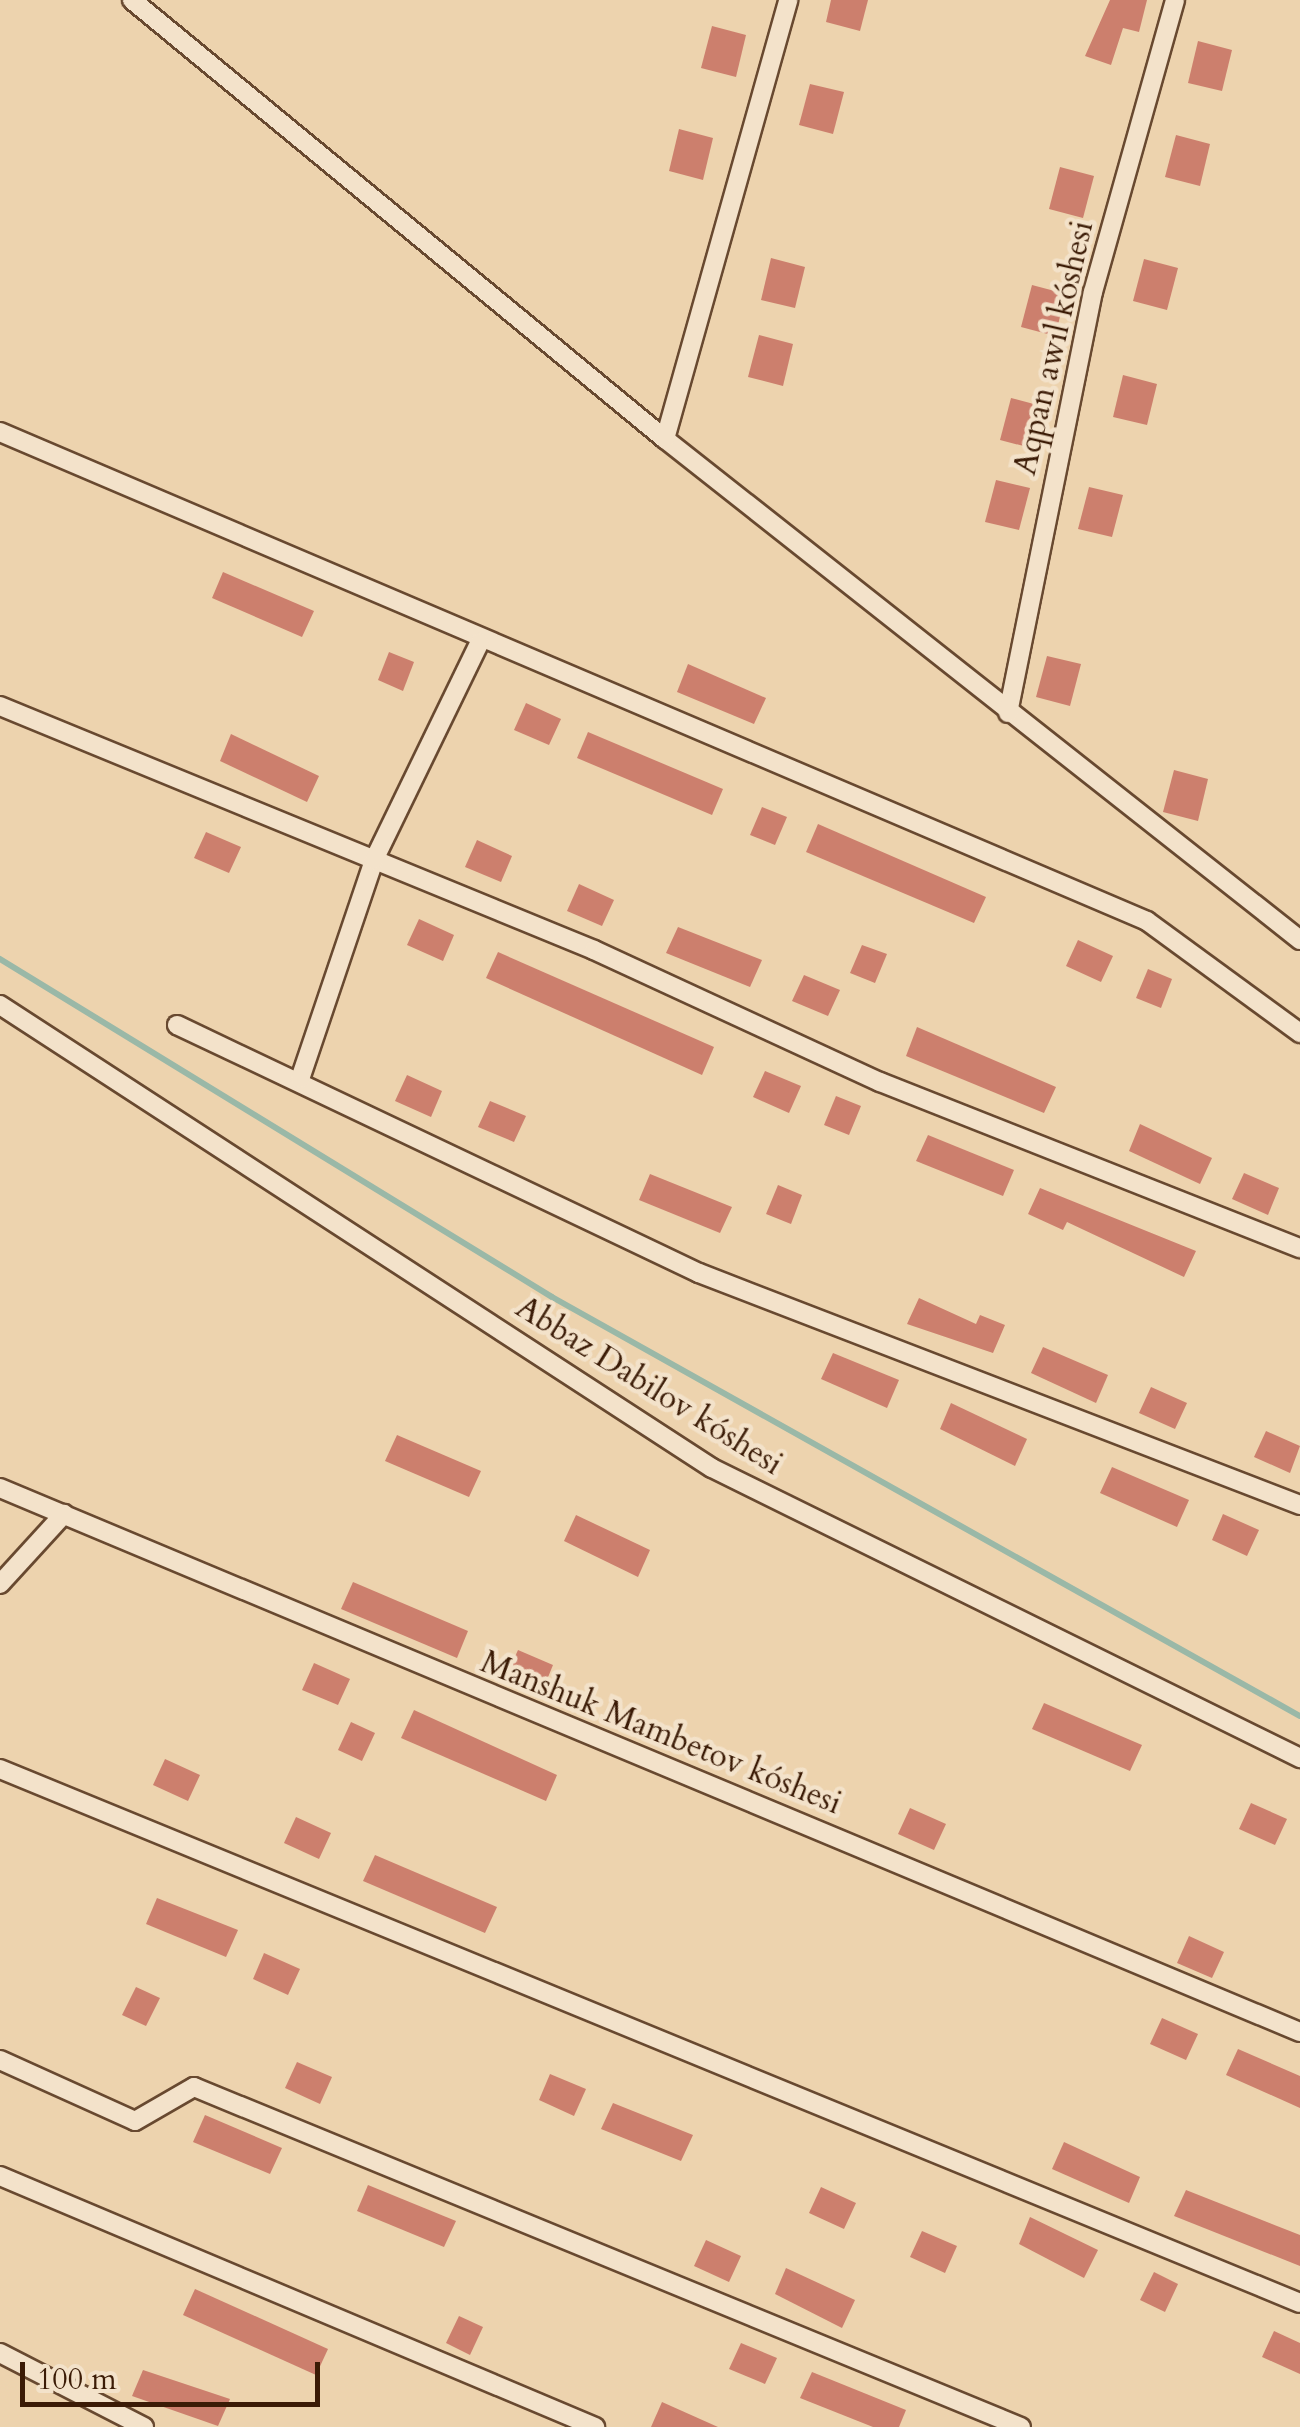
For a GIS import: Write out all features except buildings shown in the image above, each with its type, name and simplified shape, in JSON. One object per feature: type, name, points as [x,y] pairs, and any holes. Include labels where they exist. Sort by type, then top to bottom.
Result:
[{"type":"street","points":[[132,0],[666,440],[1300,940]]},
{"type":"street","points":[[666,440],[788,0]]},
{"type":"street","name":"Aqpan awıl kóshesi","points":[[1008,713],[1093,292],[1175,0]]},
{"type":"street","points":[[0,432],[480,642],[1147,921],[1300,1032]]},
{"type":"street","points":[[300,1079],[374,860],[480,642]]},
{"type":"street","points":[[0,706],[374,860],[880,1082],[1300,1248]]},
{"type":"street","name":"Abbaz Dabilov kóshesi","points":[[0,1005],[712,1468],[1300,1758]]},
{"type":"street","points":[[177,1025],[300,1079],[698,1273],[1300,1506]]},
{"type":"street","name":"Manshuk Mambetov kóshesi","points":[[0,1488],[1300,2032]]},
{"type":"street","points":[[0,1584],[64,1514]]},
{"type":"street","points":[[0,1768],[1300,2303]]},
{"type":"street","points":[[0,2060],[135,2121],[194,2087],[1021,2427]]},
{"type":"street","points":[[0,2176],[595,2427]]},
{"type":"street","points":[[0,2352],[144,2427]]},
{"type":"waterway","points":[[0,959],[552,1297],[1300,1716]]}]
